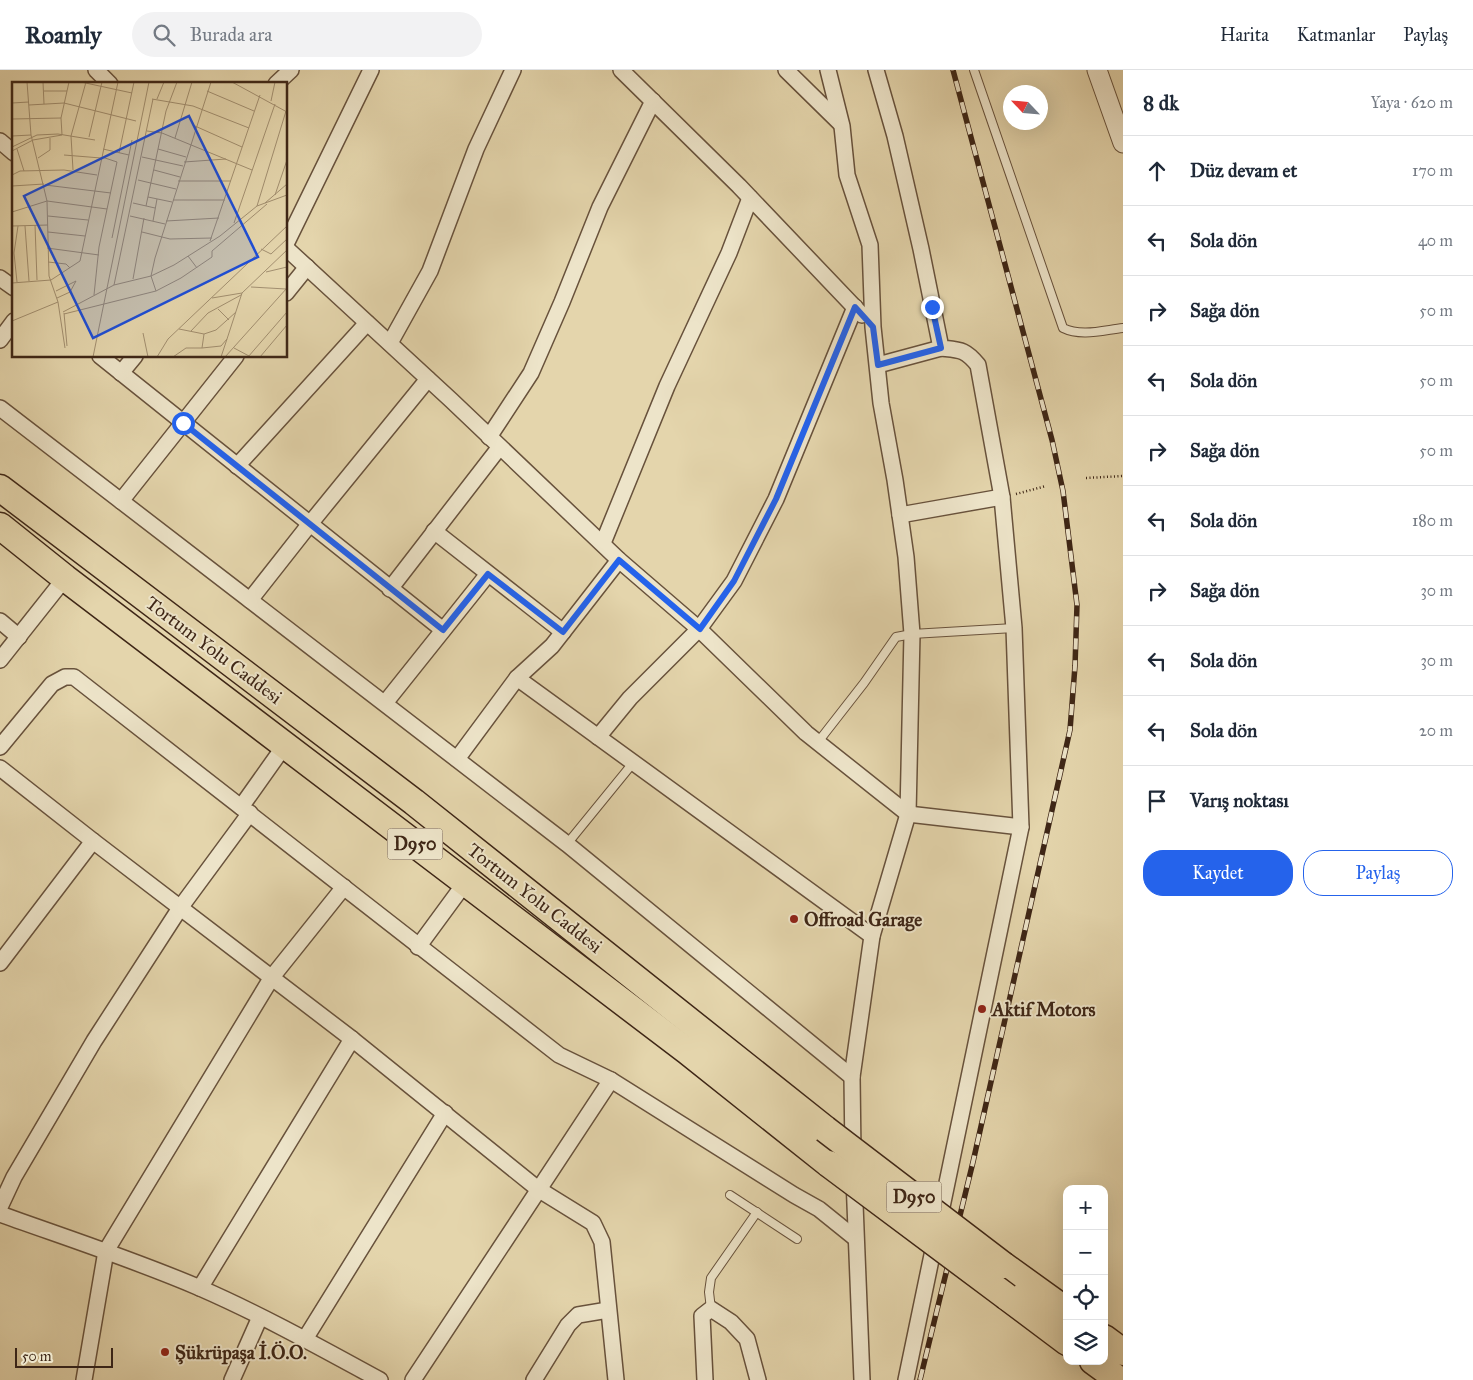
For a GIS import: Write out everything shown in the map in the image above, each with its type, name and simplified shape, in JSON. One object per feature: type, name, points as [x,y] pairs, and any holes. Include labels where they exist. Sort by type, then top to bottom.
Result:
[{"type":"highway","name":"Tortum Yolu Caddesi","points":[[0,488],[414,802],[825,1129],[1003,1265],[1063,1308]]},
{"type":"highway","name":"Tortum Yolu Caddesi","points":[[0,526],[65,578],[687,1051],[829,1164],[1063,1339]]},
{"type":"highway","points":[[1108,1341],[1123,1352]]},
{"type":"highway","points":[[1098,1365],[1119,1380]]},
{"type":"street","points":[[96,70],[108,82]]},
{"type":"street","points":[[278,82],[291,70]]},
{"type":"street","points":[[288,240],[371,70]]},
{"type":"street","points":[[390,343],[430,271],[476,149],[512,70]]},
{"type":"street","points":[[621,70],[750,198],[873,327]]},
{"type":"street","points":[[786,70],[842,126]]},
{"type":"street","points":[[828,70],[842,126],[847,175],[870,245],[873,327],[881,403],[906,557],[912,634],[908,814],[872,936],[852,1077],[855,1238],[862,1380]]},
{"type":"street","points":[[876,70],[897,142],[941,348]]},
{"type":"street","points":[[1097,70],[1123,143]]},
{"type":"street","points":[[390,588],[434,532],[494,442],[531,373],[600,207],[653,101]]},
{"type":"street","points":[[0,140],[12,151]]},
{"type":"street","points":[[603,543],[667,386],[729,253],[750,198]]},
{"type":"street","points":[[288,250],[390,343],[619,560],[700,629],[806,733],[908,814],[1021,827]]},
{"type":"street","points":[[288,291],[307,267]]},
{"type":"street","points":[[0,278],[12,287]]},
{"type":"street","points":[[598,737],[630,698],[700,629],[734,581],[776,499],[855,307]]},
{"type":"street","points":[[237,466],[367,323]]},
{"type":"street","points":[[0,340],[12,324]]},
{"type":"street","points":[[878,365],[941,348],[959,350],[969,354],[978,365],[1002,497],[1014,628],[1021,827],[906,1380]]},
{"type":"street","points":[[102,358],[309,525],[443,630]]},
{"type":"street","points":[[121,373],[133,358]]},
{"type":"street","points":[[122,501],[234,358]]},
{"type":"street","points":[[250,600],[428,379]]},
{"type":"street","points":[[0,408],[567,844],[852,1077]]},
{"type":"street","points":[[900,515],[1002,497]]},
{"type":"street","points":[[434,532],[563,632]]},
{"type":"street","points":[[457,759],[517,678],[552,646],[619,560]]},
{"type":"street","points":[[385,703],[488,574]]},
{"type":"street","points":[[0,660],[65,578]]},
{"type":"street","points":[[0,621],[19,637]]},
{"type":"street","points":[[0,747],[52,684],[66,677],[74,677],[559,1055],[611,1080],[819,1210],[855,1238]]},
{"type":"street","points":[[517,678],[872,936]]},
{"type":"street","points":[[0,1207],[14,1177],[94,1041],[246,810],[285,745]]},
{"type":"street","points":[[0,768],[352,1039],[538,1189],[593,1223],[602,1242],[616,1380]]},
{"type":"street","points":[[0,963],[93,841]]},
{"type":"street","points":[[418,947],[465,882]]},
{"type":"street","points":[[84,1380],[106,1251],[272,977],[344,887]]},
{"type":"street","points":[[200,1288],[352,1039]]},
{"type":"street","points":[[413,1380],[611,1080]]},
{"type":"street","points":[[305,1339],[445,1113]]},
{"type":"street","points":[[0,1214],[106,1251],[200,1288],[305,1339],[380,1380]]},
{"type":"street","points":[[705,1380],[702,1316],[711,1309],[731,1322],[747,1339],[758,1380]]},
{"type":"street","points":[[534,1380],[568,1325],[578,1315],[608,1310]]},
{"type":"street","points":[[232,1380],[260,1317]]},
{"type":"lane","points":[[974,70],[1063,328],[1071,332],[1086,332],[1123,328]]},
{"type":"lane","points":[[818,742],[864,683],[896,637],[912,634],[1014,628]]},
{"type":"lane","points":[[567,844],[633,763]]},
{"type":"lane","points":[[730,1195],[797,1239]]},
{"type":"lane","points":[[711,1309],[709,1292],[711,1278],[757,1212]]},
{"type":"path","points":[[1086,478],[1123,476]]},
{"type":"path","points":[[1002,497],[1046,486]]},
{"type":"railway","points":[[920,1380],[973,1162],[1070,730],[1077,605],[1063,491],[1052,440],[953,70]]},
{"type":"place","name":"Offroad Garage","points":[[794,919]]},
{"type":"place","name":"Aktif Motors","points":[[982,1009]]},
{"type":"place","name":"Şükrüpaşa İ.Ö.O.","points":[[165,1352]]},
{"type":"route","points":[[183,423],[443,630],[488,574],[563,632],[619,560],[700,629],[734,581],[776,499],[855,307],[873,327],[878,365],[941,348],[932,307]]}]
